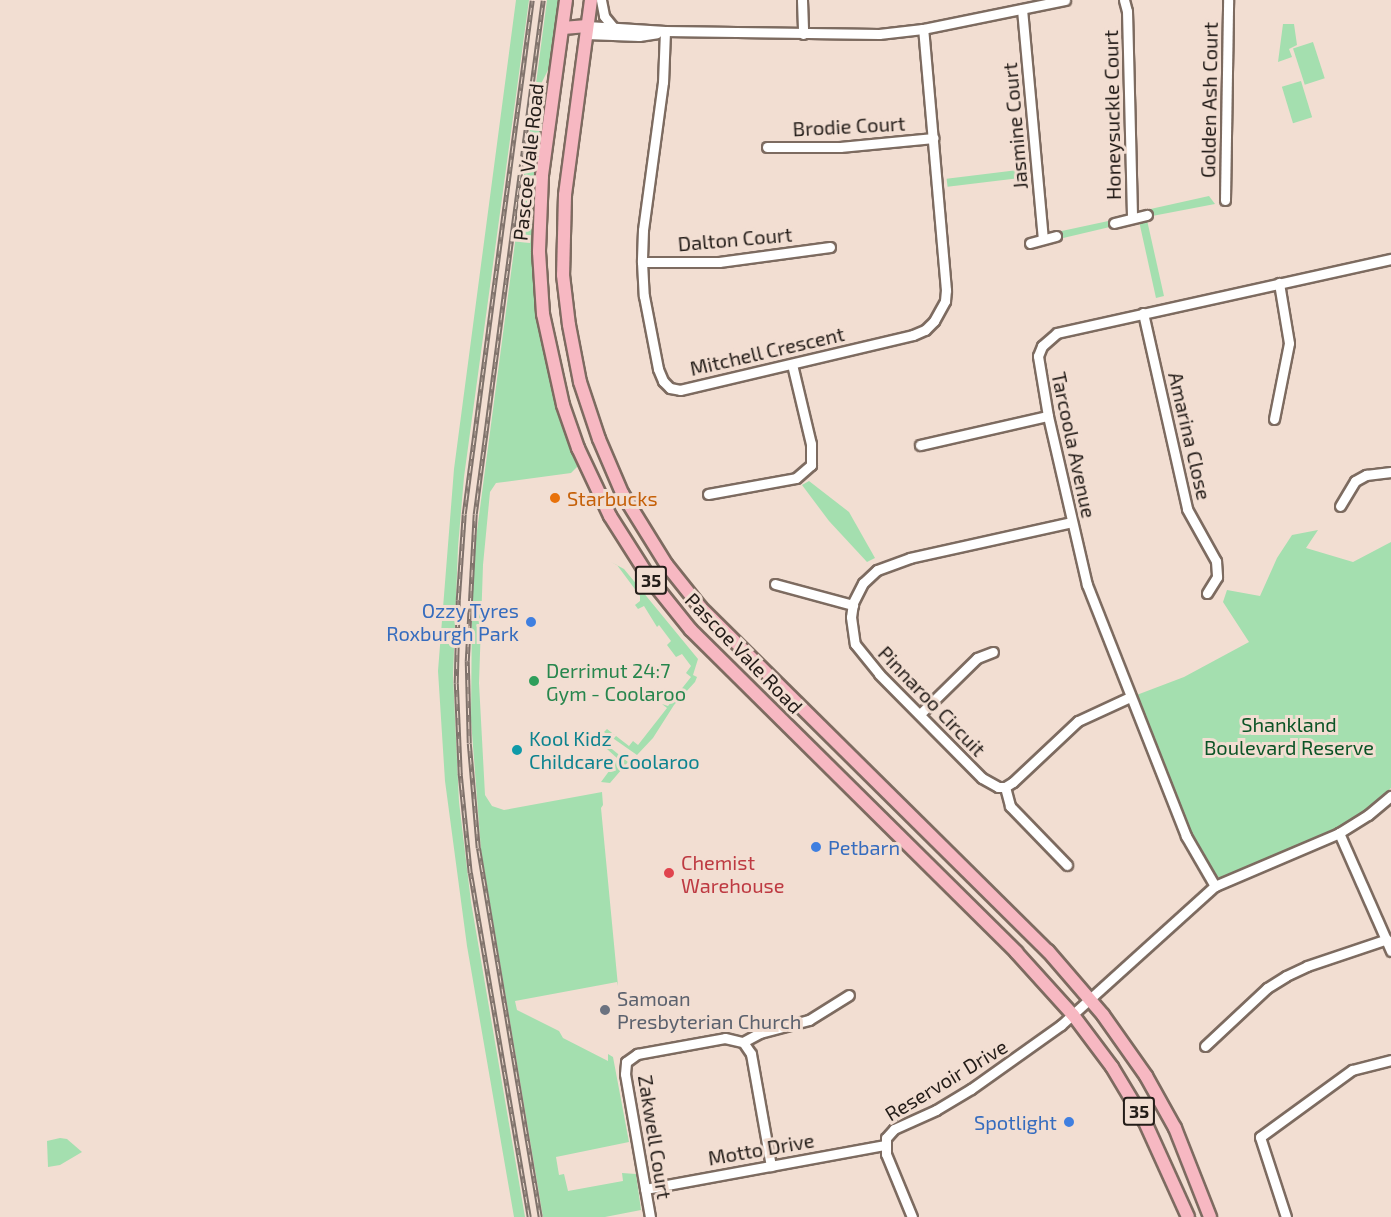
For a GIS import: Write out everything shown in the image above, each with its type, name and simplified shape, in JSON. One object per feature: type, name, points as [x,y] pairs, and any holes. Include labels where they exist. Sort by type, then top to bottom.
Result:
[{"type":"main road","name":"Pascoe Vale Road","points":[[566,0],[542,176],[539,231],[543,314],[556,380],[578,448],[610,516],[631,552],[667,601],[729,668],[1009,945],[1073,1015],[1112,1067],[1146,1122],[1188,1217]]},
{"type":"main road","name":"Pascoe Vale Road","points":[[591,0],[565,195],[563,252],[568,316],[580,382],[609,465],[640,525],[682,586],[744,652],[1048,951],[1090,999],[1161,1101],[1187,1154],[1210,1217]]},
{"type":"main road","points":[[562,28],[587,30]]},
{"type":"main road","points":[[729,668],[744,652]]},
{"type":"main road","points":[[1188,1217],[1197,1210],[1203,1196]]},
{"type":"street","points":[[601,0],[604,16],[613,27]]},
{"type":"street","points":[[802,0],[802,34]]},
{"type":"street","points":[[587,30],[613,27],[665,31],[879,34],[923,29],[1065,0]]},
{"type":"street","name":"Honeysuckle Court","points":[[1124,0],[1127,11],[1132,217]]},
{"type":"street","name":"Honeysuckle Court","points":[[1127,11],[1131,0]]},
{"type":"street","name":"Golden Ash Court","points":[[1215,201],[1228,200],[1228,0]]},
{"type":"street","name":"Jasmine Court","points":[[1022,9],[1043,239]]},
{"type":"street","name":"Mitchell Crescent","points":[[665,31],[663,82],[643,230],[642,262],[644,296],[658,369],[663,381],[670,388],[680,390],[913,335],[925,330],[940,311],[946,290],[923,29]]},
{"type":"street","points":[[587,30],[639,36],[665,31]]},
{"type":"street","name":"Brodie Court","points":[[764,147],[840,147],[934,138]]},
{"type":"street","name":"Honeysuckle Court","points":[[1114,224],[1132,217],[1147,215]]},
{"type":"street","points":[[1030,243],[1056,236]]},
{"type":"street","name":"Dalton Court","points":[[642,262],[719,262],[832,243],[835,257]]},
{"type":"street","name":"Tarcoola Avenue","points":[[1215,886],[1186,836],[1087,585],[1048,416],[1038,356],[1049,337],[1107,320],[1143,314],[1391,258]]},
{"type":"street","points":[[1274,422],[1289,343],[1279,283]]},
{"type":"street","name":"Amarina Close","points":[[1143,314],[1187,509],[1216,561],[1217,577],[1206,594]]},
{"type":"street","points":[[707,494],[796,478],[811,465],[811,444],[792,364]]},
{"type":"street","points":[[918,446],[1048,416]]},
{"type":"street","points":[[1340,506],[1355,481],[1366,476],[1391,472]]},
{"type":"street","name":"Pinnaroo Circuit","points":[[1005,787],[990,784],[982,778],[860,652],[852,632],[853,605],[863,583],[877,570],[891,563],[1072,522]]},
{"type":"street","points":[[774,582],[853,605]]},
{"type":"street","points":[[920,714],[977,658],[994,652]]},
{"type":"street","points":[[1068,866],[1010,806],[1005,787],[1078,721],[1130,697]]},
{"type":"street","name":"Reservoir Drive","points":[[912,1217],[884,1145],[894,1129],[936,1110],[974,1088],[1073,1015],[1215,886],[1339,832],[1368,815],[1391,796]]},
{"type":"street","points":[[1339,832],[1388,939],[1391,951]]},
{"type":"street","points":[[1205,1046],[1267,988],[1286,976],[1307,966],[1388,939]]},
{"type":"street","points":[[771,1166],[751,1054],[743,1042],[760,1033],[809,1020],[849,995]]},
{"type":"street","name":"Zakwell Court","points":[[650,1217],[624,1074],[626,1062],[637,1054],[725,1038],[743,1042]]},
{"type":"street","points":[[1286,1217],[1260,1137],[1352,1070],[1391,1060]]},
{"type":"street","name":"Motto Drive","points":[[645,1189],[884,1145]]},
{"type":"green space","points":[[516,0],[529,0],[464,477],[458,547],[453,676],[459,802],[471,902],[525,1217],[514,1217],[467,946],[445,781],[438,671],[454,469]]},
{"type":"green space","points":[[547,0],[560,0],[551,64],[541,84],[540,95],[544,119],[533,199],[533,281],[538,325],[554,400],[579,465],[571,473],[496,483],[490,492],[483,565],[479,683],[485,795],[492,806],[504,810],[602,792],[603,805],[601,808],[618,986],[617,982],[515,1001],[517,1010],[559,1031],[563,1038],[608,1061],[608,1054],[613,1057],[629,1142],[556,1157],[559,1175],[564,1174],[568,1191],[623,1181],[622,1173],[636,1174],[641,1210],[605,1217],[543,1217],[481,850],[471,720],[475,546]]},
{"type":"green space","points":[[1283,24],[1294,24],[1297,45],[1289,49],[1292,57],[1278,62]]},
{"type":"green space","points":[[1313,42],[1325,78],[1305,85],[1293,48]]},
{"type":"green space","points":[[1301,81],[1312,117],[1293,123],[1282,87]]},
{"type":"green space","points":[[1027,169],[1028,177],[948,187],[947,179]]},
{"type":"green space","points":[[1209,196],[1215,204],[1147,217],[1146,210]]},
{"type":"green space","points":[[1143,216],[1147,220],[1164,296],[1156,298],[1139,221]]},
{"type":"green space","points":[[1113,220],[1114,226],[1059,239],[1057,232]]},
{"type":"green space","points":[[809,481],[849,512],[875,558],[867,562],[829,521],[802,485]]},
{"type":"green space","name":"Shankland Boulevard Reserve","points":[[1318,530],[1306,548],[1353,562],[1391,542],[1391,788],[1365,811],[1345,824],[1224,877],[1218,877],[1212,874],[1190,834],[1134,696],[1184,677],[1249,642],[1223,602],[1227,590],[1260,596],[1277,558],[1292,535]]},
{"type":"green space","points":[[617,565],[624,569],[698,659],[693,675],[697,677],[695,682],[674,705],[653,738],[637,755],[604,732],[607,729],[629,746],[633,741],[638,745],[667,708],[662,704],[668,706],[691,677],[686,673],[691,666],[682,654],[676,657],[667,645],[671,641],[659,625],[657,627],[644,606],[638,609],[635,605],[640,601],[640,596]]},
{"type":"green space","points":[[602,741],[628,762],[610,783],[601,782],[618,759],[600,743]]},
{"type":"green space","points":[[67,1139],[82,1152],[60,1165],[48,1167],[47,1141]]},
{"type":"railway","points":[[529,1217],[470,873],[460,774],[456,683],[458,600],[464,514],[532,0]]},
{"type":"railway","points":[[540,1217],[478,848],[469,743],[467,661],[475,514],[543,0]]},
{"type":"place","name":"Starbucks","points":[[555,498]]},
{"type":"place","name":"Ozzy Tyres Roxburgh Park","points":[[531,622]]},
{"type":"place","name":"Derrimut 24:7 Gym - Coolaroo","points":[[534,681]]},
{"type":"place","name":"Kool Kidz Childcare Coolaroo","points":[[517,750]]},
{"type":"place","name":"Petbarn","points":[[816,847]]},
{"type":"place","name":"Chemist Warehouse","points":[[669,873]]},
{"type":"place","name":"Samoan Presbyterian Church","points":[[605,1010]]},
{"type":"place","name":"Spotlight","points":[[1069,1122]]}]
